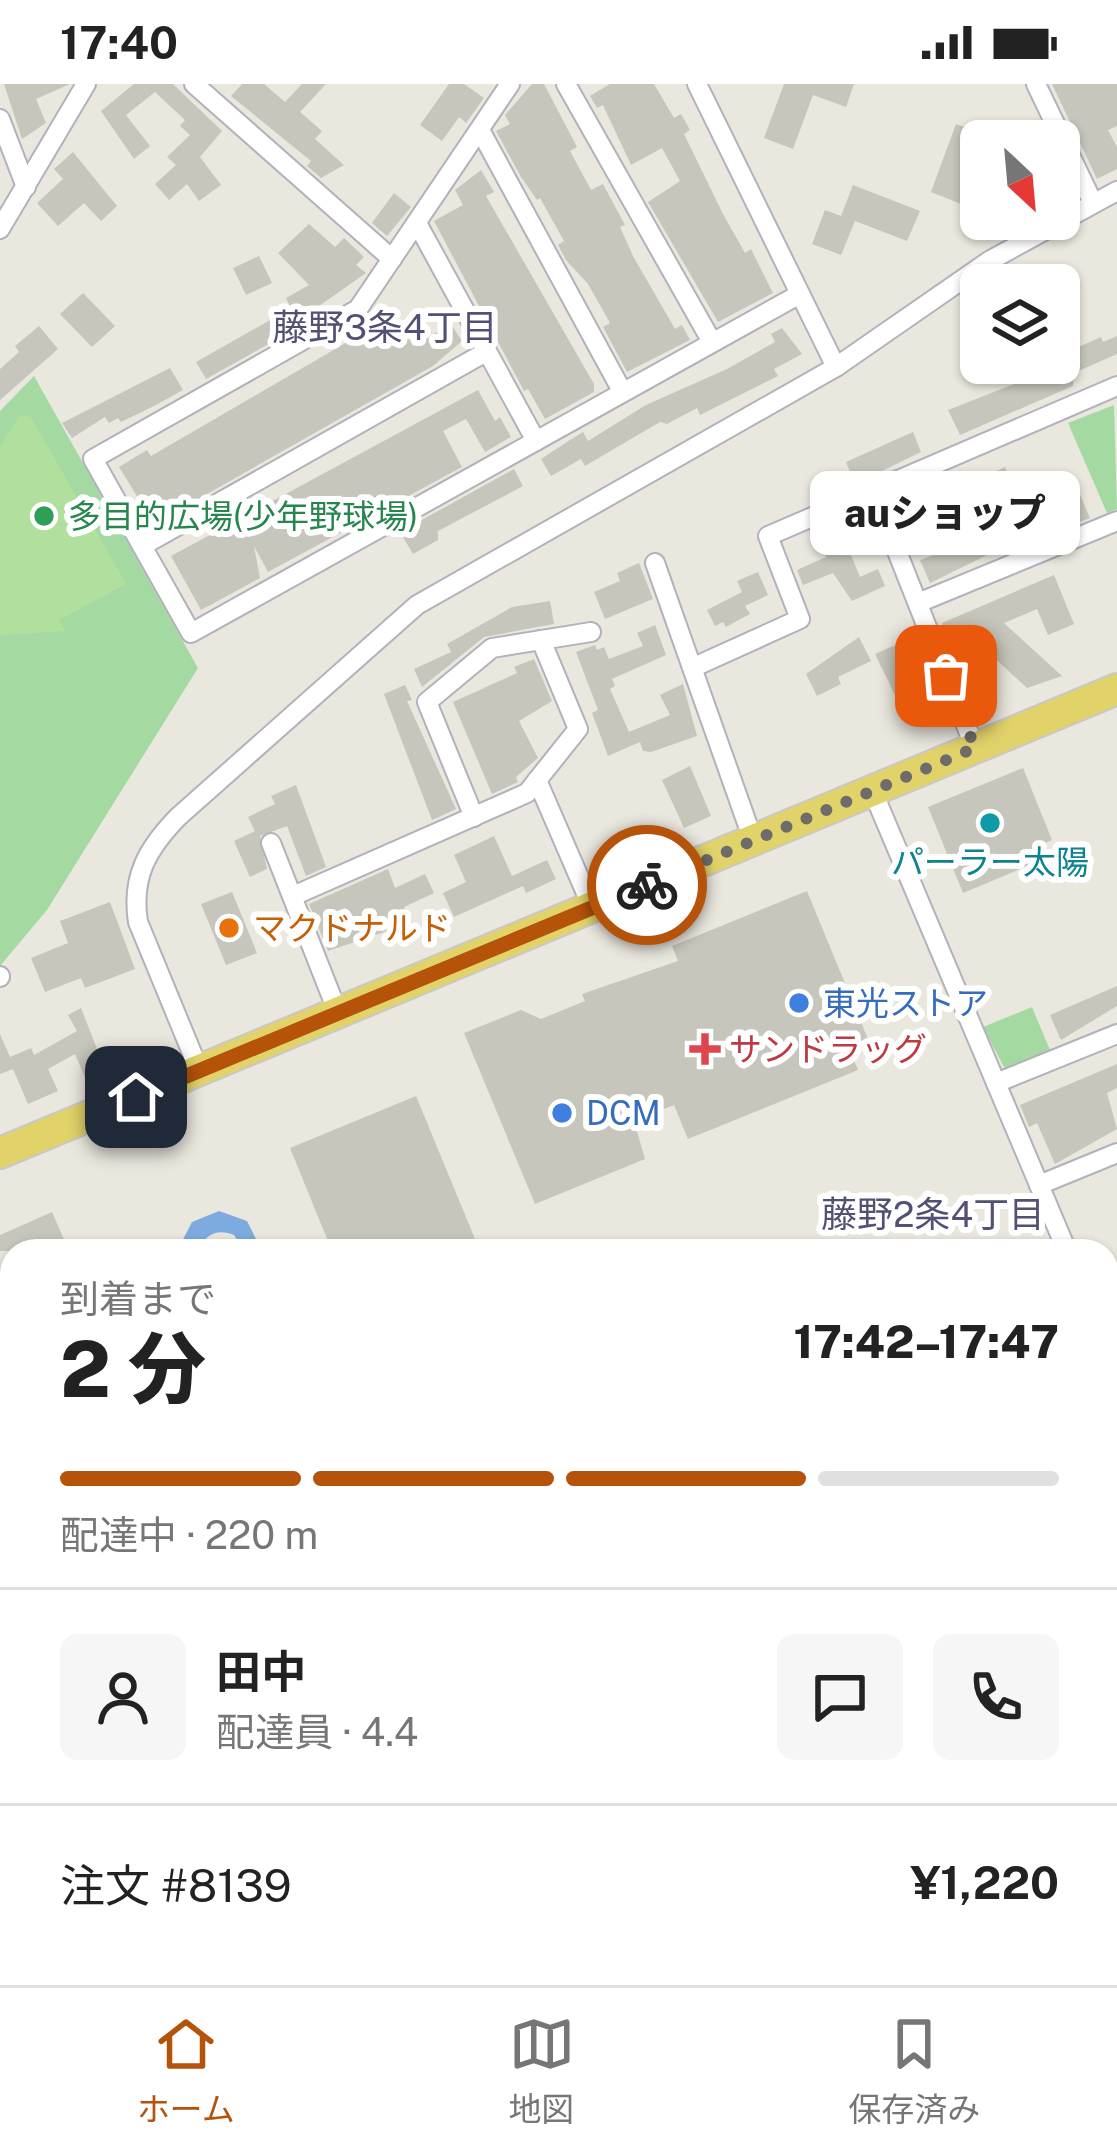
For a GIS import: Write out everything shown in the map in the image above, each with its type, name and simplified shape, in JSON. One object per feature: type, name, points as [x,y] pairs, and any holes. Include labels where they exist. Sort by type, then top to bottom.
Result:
[{"type":"highway","points":[[4,1143],[199,1070],[1117,689]]},
{"type":"street","points":[[0,229],[86,84]]},
{"type":"street","points":[[194,84],[392,259]]},
{"type":"street","points":[[510,84],[358,309],[93,459],[191,633],[800,294]]},
{"type":"street","points":[[566,84],[712,342]]},
{"type":"street","points":[[697,84],[836,367]]},
{"type":"street","points":[[1036,84],[1093,203]]},
{"type":"street","points":[[0,119],[26,187]]},
{"type":"street","points":[[479,130],[622,391]]},
{"type":"street","points":[[199,1070],[136,910],[137,875],[159,837],[417,605],[836,367],[989,261],[1117,190]]},
{"type":"street","points":[[417,223],[536,440]]},
{"type":"street","points":[[142,546],[486,352]]},
{"type":"street","points":[[694,667],[800,619],[767,536],[1117,386]]},
{"type":"street","points":[[873,491],[975,748]]},
{"type":"street","points":[[918,603],[1117,521]]},
{"type":"street","points":[[655,563],[753,840]]},
{"type":"street","points":[[475,817],[427,701],[492,648],[591,632]]},
{"type":"street","points":[[292,896],[527,793],[578,729],[541,640]]},
{"type":"street","points":[[537,780],[592,908]]},
{"type":"street","points":[[873,792],[1062,1239]]},
{"type":"street","points":[[271,843],[338,1013]]},
{"type":"street","points":[[996,1083],[1117,1034]]},
{"type":"street","points":[[1039,1185],[1117,1153]]},
{"type":"green space","points":[[34,376],[198,668],[47,910],[0,966],[0,411]]},
{"type":"green space","points":[[1114,405],[1117,509],[1107,513],[1068,423]]},
{"type":"green space","name":"多目的広場(少年野球場)","points":[[20,415],[31,417],[126,584],[59,620],[65,631],[0,635],[0,447]]},
{"type":"green space","points":[[1032,1007],[1050,1050],[1005,1069],[983,1027]]},
{"type":"water","points":[[219,1211],[247,1221],[256,1239],[236,1239],[222,1232],[206,1239],[183,1239],[192,1222]]},
{"type":"building","points":[[4,84],[70,84],[36,99],[46,123],[22,139]]},
{"type":"building","points":[[134,84],[173,84],[222,131],[200,157],[221,185],[199,201],[187,184],[169,200],[155,184],[176,165],[167,157],[190,135],[180,126],[185,120],[155,92],[126,115],[150,146],[134,159],[101,111]]},
{"type":"building","points":[[242,84],[264,84],[285,102],[302,84],[326,84],[300,112],[322,131],[315,139],[344,165],[321,178],[307,166],[311,161],[231,96]]},
{"type":"building","points":[[449,84],[464,84],[484,98],[466,123],[459,117],[442,141],[420,125]]},
{"type":"building","points":[[532,84],[544,84],[577,147],[570,151],[591,190],[603,184],[625,225],[620,227],[633,256],[675,329],[682,325],[690,340],[627,372],[603,327],[610,323],[588,284],[566,260],[558,245],[564,241],[496,131],[510,124],[505,115]]},
{"type":"building","points":[[610,84],[654,84],[674,118],[681,114],[690,130],[684,134],[723,214],[745,253],[751,249],[773,293],[718,322],[648,202],[680,181],[662,148],[631,165],[603,105],[597,108],[590,96]]},
{"type":"building","points":[[784,84],[854,84],[846,107],[813,95],[793,149],[764,138]]},
{"type":"building","points":[[1052,84],[1117,84],[1117,126],[1108,130],[1117,147],[1117,169],[1097,179],[1080,143],[1080,120],[1069,120]]},
{"type":"building","points":[[956,124],[960,125],[960,204],[931,192]]},
{"type":"building","points":[[73,152],[117,206],[101,221],[84,203],[58,226],[37,203],[63,179],[54,169]]},
{"type":"building","points":[[481,170],[494,192],[486,196],[594,384],[594,392],[545,419],[528,389],[524,391],[434,221],[463,205],[455,190]]},
{"type":"building","points":[[853,185],[920,211],[907,241],[855,221],[841,255],[812,244],[825,210],[841,216]]},
{"type":"building","points":[[394,193],[411,207],[387,236],[372,223]]},
{"type":"building","points":[[309,224],[335,247],[344,238],[364,257],[356,265],[366,273],[295,323],[297,328],[206,379],[196,362],[272,319],[269,315],[289,304],[286,298],[309,285],[278,253]]},
{"type":"building","points":[[259,256],[272,283],[246,295],[233,268]]},
{"type":"building","points":[[83,293],[115,326],[92,347],[60,314]]},
{"type":"building","points":[[392,307],[413,346],[451,324],[462,341],[433,366],[154,524],[119,467],[147,450],[151,456],[373,327],[369,320]]},
{"type":"building","points":[[39,326],[58,349],[0,400],[0,369],[19,352],[15,346]]},
{"type":"building","points":[[782,328],[802,354],[774,369],[778,376],[700,415],[697,408],[667,424],[660,422],[585,466],[581,459],[551,476],[541,459],[570,440],[583,432],[588,441],[646,405],[727,369],[775,342],[771,334]]},
{"type":"building","points":[[1117,336],[1117,354],[1080,370],[1080,346],[1101,337],[1103,342]]},
{"type":"building","points":[[170,368],[183,390],[154,406],[121,422],[118,418],[109,423],[105,417],[72,438],[62,423]]},
{"type":"building","points":[[1014,384],[1073,384],[960,435],[948,410]]},
{"type":"building","points":[[478,390],[495,421],[500,417],[511,437],[485,452],[466,419],[443,431],[462,467],[268,572],[254,546],[260,578],[201,610],[171,556]]},
{"type":"building","points":[[913,432],[921,452],[855,484],[846,462]]},
{"type":"building","points":[[1005,467],[1016,494],[954,520],[945,500],[934,505],[926,487],[945,479],[952,493]]},
{"type":"building","points":[[514,469],[523,486],[438,531],[438,540],[413,554],[400,532]]},
{"type":"building","points":[[1075,483],[1090,518],[1064,528],[1057,510],[1024,525],[1014,503]]},
{"type":"building","points":[[842,534],[860,577],[878,569],[885,586],[852,601],[833,573],[803,585],[797,570],[826,557],[820,543]]},
{"type":"building","points":[[979,538],[987,555],[930,583],[920,560]]},
{"type":"building","points":[[639,563],[653,599],[605,619],[594,592],[620,581],[617,573]]},
{"type":"building","points":[[758,572],[768,595],[745,606],[750,614],[726,627],[723,622],[715,626],[707,610],[742,592],[737,581]]},
{"type":"building","points":[[1054,575],[1074,624],[1048,635],[1037,609],[1004,623],[1062,676],[1027,688],[972,637],[951,646],[942,623]]},
{"type":"building","points":[[550,601],[554,624],[484,637],[422,687],[414,669],[451,652],[447,644],[512,607]]},
{"type":"building","points":[[655,625],[666,655],[612,679],[615,686],[610,689],[629,732],[670,715],[660,695],[683,684],[697,736],[651,752],[643,751],[640,742],[608,756],[592,713],[598,710],[576,652],[595,645],[597,650],[604,647],[609,659],[643,646],[637,633]]},
{"type":"building","points":[[859,637],[871,661],[838,677],[841,684],[817,696],[806,674]]},
{"type":"building","points":[[900,643],[911,666],[921,662],[944,709],[909,724],[875,654]]},
{"type":"building","points":[[534,659],[552,701],[519,721],[538,758],[516,777],[518,782],[492,794],[453,702],[517,673],[514,667]]},
{"type":"building","points":[[405,685],[412,700],[407,701],[456,809],[432,820],[384,694]]},
{"type":"building","points":[[690,766],[711,816],[684,828],[662,780]]},
{"type":"building","name":"パーラー太陽","points":[[1023,768],[1052,840],[1038,846],[1044,859],[963,893],[928,807]]},
{"type":"building","points":[[296,785],[326,867],[306,876],[287,826],[260,836],[267,869],[250,877],[234,841],[255,831],[248,817],[275,804],[271,796]]},
{"type":"building","points":[[494,836],[512,876],[547,860],[556,879],[526,893],[523,886],[454,917],[443,893],[466,882],[454,855]]},
{"type":"building","points":[[388,869],[395,888],[425,874],[434,893],[404,907],[411,923],[328,951],[309,904]]},
{"type":"building","points":[[807,891],[870,1044],[851,1053],[858,1070],[688,1139],[674,1105],[634,1121],[645,1159],[535,1204],[464,1033],[521,1010],[541,1019],[585,1001],[582,994],[678,961],[672,946]]},
{"type":"building","points":[[232,892],[257,953],[226,965],[201,904]]},
{"type":"building","points":[[110,902],[135,969],[85,988],[81,978],[45,992],[31,958],[68,943],[60,921]]},
{"type":"building","points":[[1117,986],[1117,1006],[1061,1040],[1050,1015]]},
{"type":"building","points":[[81,1008],[106,1072],[86,1080],[75,1054],[48,1069],[58,1091],[28,1104],[13,1069],[0,1074],[0,1034],[10,1057],[31,1048],[34,1055],[77,1031],[68,1015]]},
{"type":"building","points":[[1117,1064],[1117,1088],[1107,1093],[1117,1129],[1055,1164],[1037,1123],[1029,1127],[1020,1105]]},
{"type":"building","points":[[416,1096],[475,1239],[327,1239],[290,1148]]},
{"type":"building","points":[[52,1212],[64,1239],[0,1239]]},
{"type":"way so far","points":[[647,885],[975,748],[946,676]]},
{"type":"place","name":"多目的広場(少年野球場)","points":[[44,516]]},
{"type":"place","name":"auショップ","points":[[946,676]]},
{"type":"place","name":"パーラー太陽","points":[[990,823]]},
{"type":"place","name":"マクドナルド","points":[[229,928]]},
{"type":"place","name":"東光ストア","points":[[799,1003]]},
{"type":"place","name":"サンドラッグ","points":[[705,1049]]},
{"type":"place","name":"DCM","points":[[562,1113]]},
{"type":"district","name":"藤野3条4丁目","points":[[385,327]]},
{"type":"district","name":"藤野2条4丁目","points":[[933,1214]]},
{"type":"route","points":[[136,1097],[647,885]]}]
